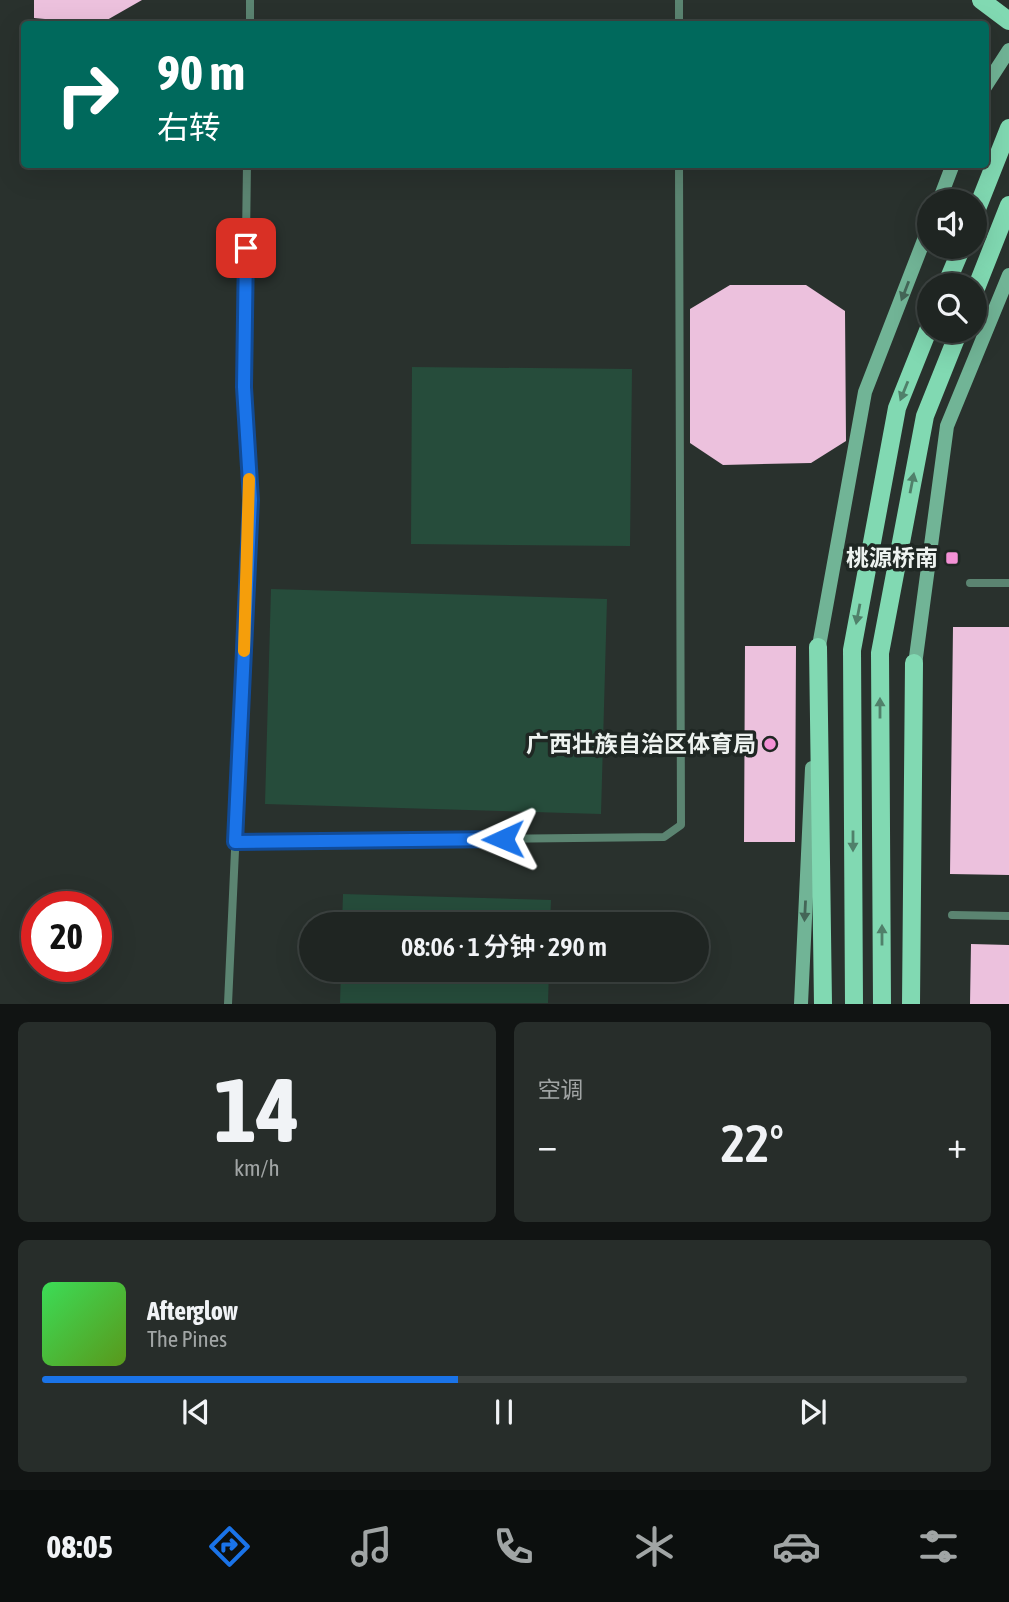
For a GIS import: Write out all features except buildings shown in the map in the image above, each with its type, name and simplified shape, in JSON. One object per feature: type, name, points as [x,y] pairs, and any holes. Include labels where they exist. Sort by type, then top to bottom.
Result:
[{"type":"main road","points":[[981,0],[1009,21]]},
{"type":"main road","points":[[989,81],[1009,50]]},
{"type":"main road","points":[[985,189],[1009,128]]},
{"type":"main road","points":[[944,189],[951,168]]},
{"type":"main road","points":[[982,273],[1009,205]]},
{"type":"main road","points":[[801,1003],[818,647],[865,392],[917,258]]},
{"type":"main road","points":[[914,1003],[914,663],[947,426],[1009,275]]},
{"type":"main road","points":[[854,1003],[852,650],[897,408],[923,343]]},
{"type":"main road","points":[[882,1003],[880,653],[925,416],[954,343]]},
{"type":"main road","points":[[818,647],[823,1003]]},
{"type":"lane","points":[[250,0],[250,21]]},
{"type":"lane","points":[[679,0],[679,21]]},
{"type":"lane","points":[[228,1003],[251,500],[244,387],[247,168]]},
{"type":"lane","points":[[235,842],[664,837],[681,825],[679,168]]},
{"type":"lane","points":[[970,583],[1009,583]]},
{"type":"lane","points":[[952,915],[1009,916]]},
{"type":"green space","points":[[412,367],[632,369],[630,546],[411,544]]},
{"type":"green space","points":[[271,589],[607,599],[601,814],[265,804]]},
{"type":"green space","points":[[343,894],[551,900],[550,912],[342,912]]},
{"type":"green space","points":[[341,982],[549,982],[548,1003],[340,1003]]},
{"type":"slow traffic","points":[[244,651],[251,500],[249,479]]},
{"type":"place","name":"桃源桥南","points":[[952,558]]},
{"type":"place","name":"广西壮族自治区体育局","points":[[770,744]]},
{"type":"route","points":[[246,248],[244,387],[251,500],[235,842],[503,839]]}]
